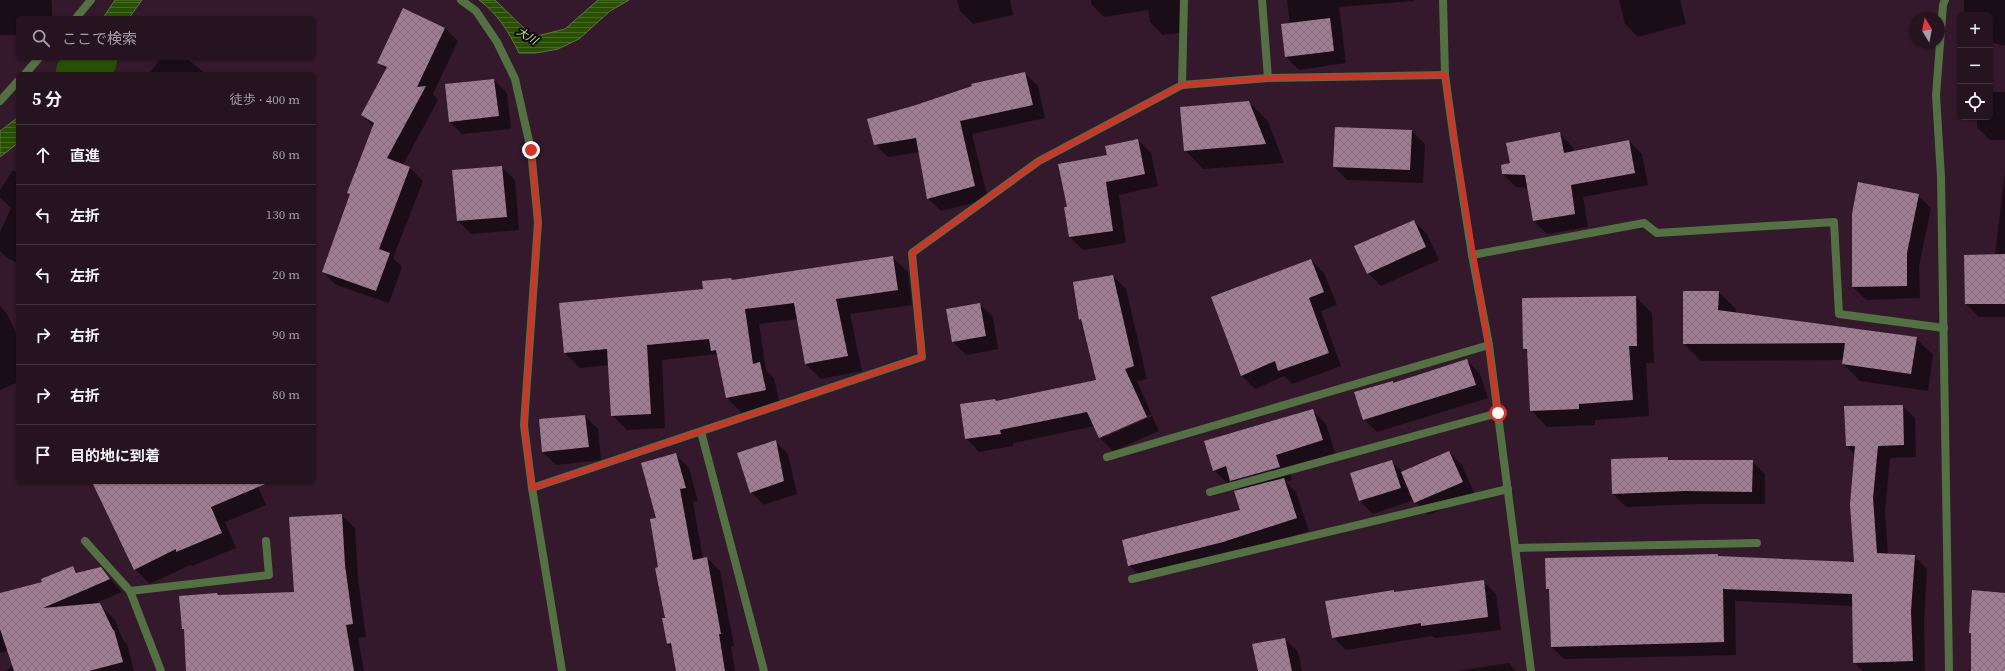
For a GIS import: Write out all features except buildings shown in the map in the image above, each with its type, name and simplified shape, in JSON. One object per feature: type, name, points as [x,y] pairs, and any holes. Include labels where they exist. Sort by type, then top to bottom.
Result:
[{"type":"street","points":[[78,16],[91,0]]},
{"type":"street","points":[[461,0],[476,11],[497,42],[515,79],[531,150],[538,222],[524,425],[532,488],[562,671]]},
{"type":"street","points":[[1182,85],[1184,0]]},
{"type":"street","points":[[1262,0],[1268,78]]},
{"type":"street","points":[[1443,0],[1445,75],[1472,255],[1489,345],[1531,671]]},
{"type":"street","points":[[1946,0],[1943,4],[1936,95],[1941,178],[1949,671]]},
{"type":"street","points":[[26,72],[37,60]]},
{"type":"street","points":[[532,488],[922,357],[912,253],[1039,161],[1182,85],[1268,78],[1445,75]]},
{"type":"street","points":[[0,101],[16,83]]},
{"type":"street","points":[[1472,255],[1644,223],[1657,233],[1834,222],[1839,314],[1944,328]]},
{"type":"street","points":[[1107,457],[1489,345]]},
{"type":"street","points":[[1210,492],[1498,413]]},
{"type":"street","points":[[701,432],[764,671]]},
{"type":"street","points":[[1132,579],[1508,489]]},
{"type":"street","points":[[85,541],[130,591],[160,671]]},
{"type":"street","points":[[130,591],[269,575],[266,541]]},
{"type":"street","points":[[1516,548],[1757,543]]},
{"type":"water","points":[[115,0],[142,0],[130,16],[104,16]]},
{"type":"water","points":[[479,0],[495,0],[533,37],[565,29],[598,0],[629,0],[610,11],[579,39],[558,49],[536,53],[519,53],[502,24]]},
{"type":"water","points":[[81,60],[104,60],[97,72],[87,72],[78,65]]},
{"type":"water","points":[[16,119],[16,145],[0,157],[0,131]]},
{"type":"waterway","name":"大川","points":[[83,72],[90,60]]},
{"type":"route","points":[[531,150],[538,222],[524,425],[532,488],[922,357],[912,253],[1039,161],[1182,85],[1268,78],[1445,75],[1472,255],[1489,345],[1498,413]]}]
